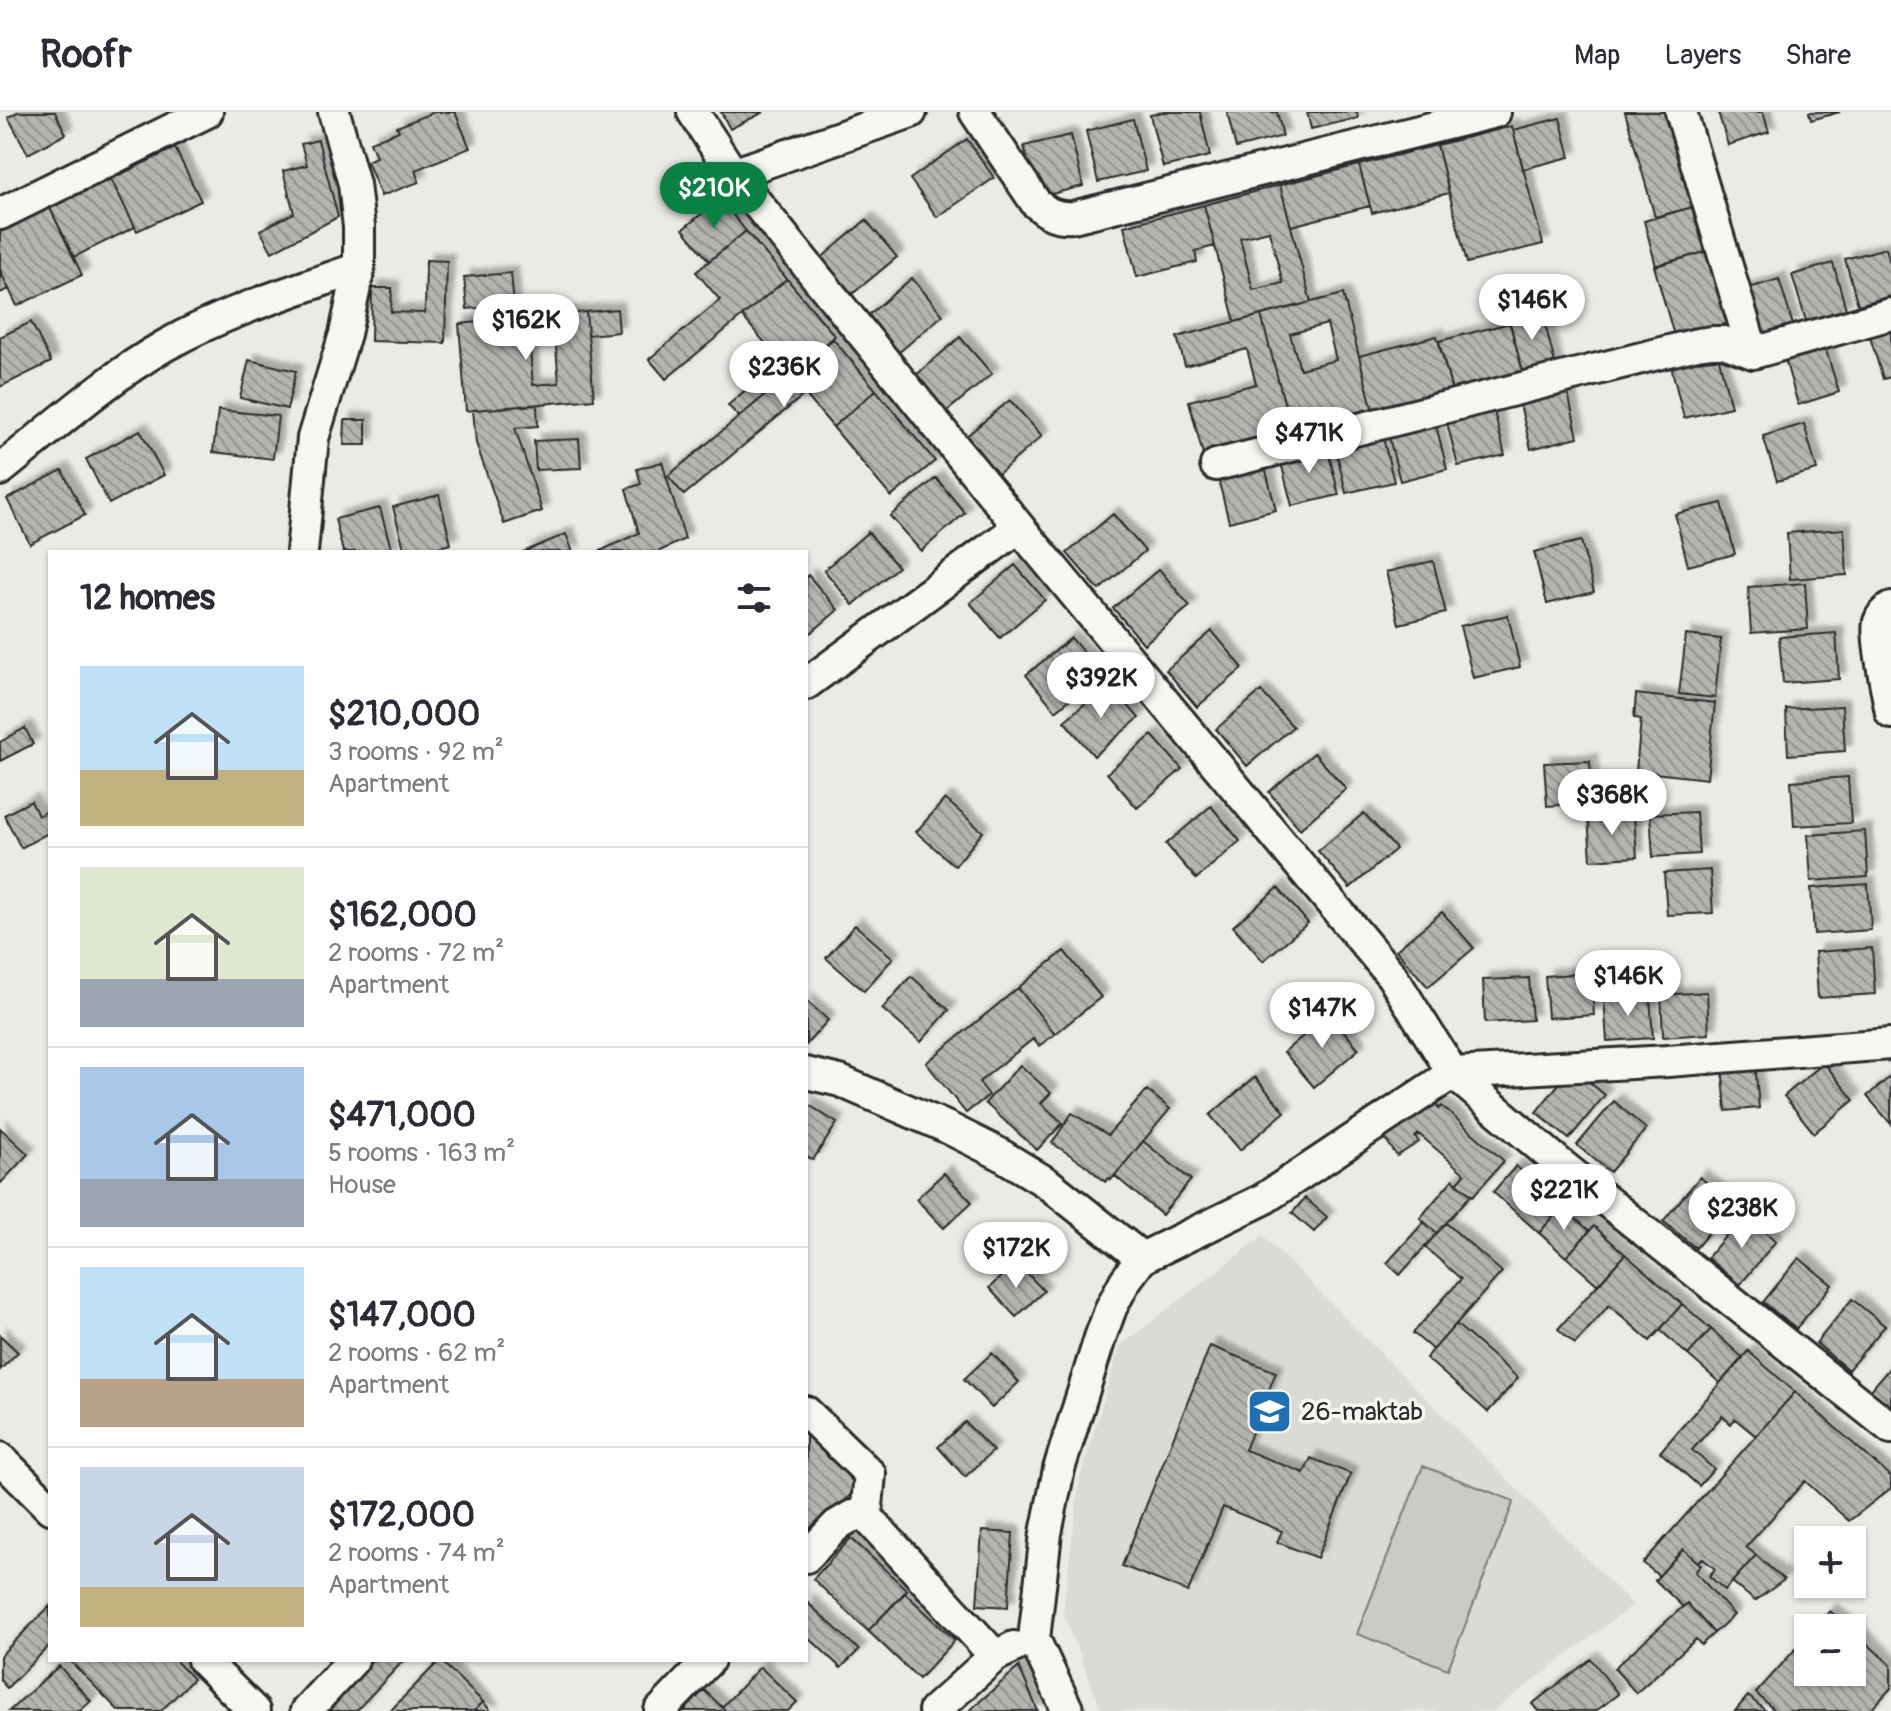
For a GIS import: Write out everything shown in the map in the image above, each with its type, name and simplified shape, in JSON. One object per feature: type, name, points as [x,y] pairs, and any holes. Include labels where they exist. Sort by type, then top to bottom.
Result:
[{"type":"street","points":[[0,214],[207,112]]},
{"type":"street","points":[[302,550],[313,438],[345,334],[359,268],[359,227],[354,184],[334,112]]},
{"type":"street","points":[[693,112],[733,174],[1019,527],[1392,976],[1453,1073],[1559,1163],[1891,1428]]},
{"type":"street","points":[[733,174],[911,112]]},
{"type":"street","points":[[975,112],[1036,203],[1059,218],[1495,112]]},
{"type":"street","points":[[1681,112],[1753,353]]},
{"type":"street","points":[[0,470],[107,385],[165,346],[231,312],[359,268]]},
{"type":"street","points":[[1216,465],[1697,344],[1724,342],[1753,353],[1891,314]]},
{"type":"street","points":[[808,683],[1019,527]]},
{"type":"street","points":[[1891,608],[1885,611],[1878,623],[1891,713]]},
{"type":"street","points":[[1068,1711],[1034,1639],[1046,1533],[1059,1469],[1107,1318],[1125,1281],[1142,1258],[1262,1200],[1453,1073],[1891,1044]]},
{"type":"street","points":[[808,1073],[840,1081],[998,1153],[1047,1183],[1142,1258]]},
{"type":"street","points":[[808,1414],[870,1474],[866,1516]]},
{"type":"street","points":[[3,1457],[48,1506]]},
{"type":"street","points":[[808,1555],[837,1525],[852,1516],[866,1516],[995,1656]]},
{"type":"street","points":[[934,1711],[995,1656],[1034,1639]]},
{"type":"street","points":[[205,1662],[254,1711]]},
{"type":"street","points":[[306,1711],[351,1662]]},
{"type":"street","points":[[660,1711],[707,1662]]},
{"type":"shaded area","name":"26-maktab","points":[[1263,1236],[1633,1605],[1493,1711],[1102,1711],[1063,1612],[1080,1478],[1120,1346]]},
{"type":"shaded area","points":[[1423,1466],[1514,1501],[1448,1669],[1357,1634]]},
{"type":"building","points":[[18,112],[55,112],[66,134],[28,154],[8,117]]},
{"type":"building","points":[[434,112],[455,112],[470,148],[415,170],[419,182],[381,196],[367,161],[376,157],[370,142]]},
{"type":"building","points":[[721,112],[764,112],[730,129]]},
{"type":"building","points":[[1200,112],[1210,156],[1163,167],[1150,115]]},
{"type":"building","points":[[1227,112],[1277,112],[1283,136],[1236,148]]},
{"type":"building","points":[[1307,112],[1357,112],[1358,118],[1311,129]]},
{"type":"building","points":[[1625,112],[1666,112],[1693,207],[1655,217]]},
{"type":"building","points":[[1718,112],[1763,112],[1769,132],[1728,145]]},
{"type":"building","points":[[1809,112],[1840,112],[1811,120]]},
{"type":"building","points":[[1560,118],[1570,157],[1523,169],[1513,130]]},
{"type":"building","points":[[1133,119],[1146,171],[1098,182],[1086,131]]},
{"type":"building","points":[[1512,126],[1543,244],[1467,263],[1437,145]]},
{"type":"building","points":[[1071,135],[1083,186],[1036,198],[1024,146]]},
{"type":"building","points":[[967,139],[994,178],[937,217],[910,179]]},
{"type":"building","points":[[318,140],[338,217],[272,252],[260,230],[294,213],[283,171],[307,165],[301,144]]},
{"type":"building","points":[[1437,145],[1449,193],[1372,213],[1359,165]]},
{"type":"building","points":[[175,148],[201,201],[137,231],[111,179]]},
{"type":"building","points":[[1359,165],[1370,206],[1291,226],[1280,185]]},
{"type":"building","points":[[111,179],[135,227],[74,257],[50,208]]},
{"type":"building","points":[[1280,185],[1311,302],[1235,322],[1204,205]],"holes":[[[1269,231],[1283,283],[1253,290],[1240,238]]]},
{"type":"building","points":[[720,199],[746,231],[709,261],[683,229]]},
{"type":"building","points":[[1204,205],[1215,246],[1195,251],[1197,262],[1137,277],[1124,226]]},
{"type":"building","points":[[1699,205],[1712,250],[1656,266],[1644,221]]},
{"type":"building","points":[[50,208],[82,275],[17,306],[0,270],[0,232]]},
{"type":"building","points":[[866,220],[897,257],[851,295],[820,259]]},
{"type":"building","points":[[746,231],[787,279],[666,379],[649,359],[720,300],[696,272]]},
{"type":"building","points":[[1886,248],[1891,266],[1891,296],[1858,305],[1845,259]]},
{"type":"building","points":[[1712,250],[1732,322],[1675,339],[1654,266]]},
{"type":"building","points":[[426,260],[447,261],[445,343],[371,341],[372,288],[392,288],[391,312],[425,313]]},
{"type":"building","points":[[1833,263],[1846,309],[1806,321],[1792,275]]},
{"type":"building","points":[[0,270],[9,289],[0,293]]},
{"type":"building","points":[[511,273],[514,305],[467,309],[464,277]]},
{"type":"building","points":[[912,278],[943,315],[897,354],[866,317]]},
{"type":"building","points":[[787,279],[835,336],[739,417],[728,405],[754,383],[751,380],[778,358],[742,316]]},
{"type":"building","points":[[1779,279],[1793,325],[1752,337],[1739,291]]},
{"type":"building","points":[[1343,294],[1373,411],[1292,432],[1261,315]],"holes":[[[1327,324],[1336,360],[1300,369],[1290,334]]]},
{"type":"building","points":[[617,309],[619,332],[588,335],[586,312]]},
{"type":"building","points":[[1541,309],[1556,367],[1524,376],[1508,317]]},
{"type":"building","points":[[586,312],[594,399],[466,411],[459,324]],"holes":[[[555,336],[559,383],[533,385],[529,338]]]},
{"type":"building","points":[[1261,315],[1292,432],[1203,455],[1189,401],[1256,384],[1247,349],[1185,366],[1177,337]]},
{"type":"building","points":[[31,322],[51,362],[0,387],[0,337]]},
{"type":"building","points":[[1510,323],[1523,373],[1452,391],[1439,341]]},
{"type":"building","points":[[1891,327],[1891,377],[1883,379],[1869,334]]},
{"type":"building","points":[[1437,336],[1452,391],[1373,411],[1359,356]]},
{"type":"building","points":[[960,337],[992,374],[946,412],[915,376]]},
{"type":"building","points":[[833,339],[876,390],[833,427],[805,394],[684,495],[668,476]]},
{"type":"building","points":[[1825,347],[1839,392],[1798,405],[1785,359]]},
{"type":"building","points":[[1718,355],[1731,407],[1684,418],[1671,366]]},
{"type":"building","points":[[249,360],[296,371],[287,409],[240,398]]},
{"type":"building","points":[[1566,385],[1578,437],[1531,449],[1518,397]]},
{"type":"building","points":[[876,390],[935,461],[891,497],[833,427]]},
{"type":"building","points":[[1010,400],[1042,436],[996,476],[964,438]]},
{"type":"building","points":[[1492,403],[1505,455],[1458,466],[1445,415]]},
{"type":"building","points":[[537,405],[538,426],[515,428],[542,511],[504,524],[476,443],[473,410]]},
{"type":"building","points":[[218,410],[278,416],[273,459],[213,452]]},
{"type":"building","points":[[1434,417],[1447,469],[1400,481],[1387,429]]},
{"type":"building","points":[[345,420],[366,420],[366,445],[344,445]]},
{"type":"building","points":[[1804,424],[1817,470],[1777,481],[1763,436]]},
{"type":"building","points":[[140,430],[164,475],[109,504],[86,459]]},
{"type":"building","points":[[1381,430],[1394,482],[1346,493],[1334,441]]},
{"type":"building","points":[[579,439],[581,468],[536,470],[534,441]]},
{"type":"building","points":[[1326,443],[1339,495],[1292,506],[1279,455]]},
{"type":"building","points":[[1263,459],[1276,510],[1229,522],[1216,470]]},
{"type":"building","points":[[662,462],[685,539],[662,550],[602,550],[639,533],[626,489],[641,484],[637,469]]},
{"type":"building","points":[[62,470],[85,515],[30,544],[7,499]]},
{"type":"building","points":[[936,478],[965,513],[921,551],[890,516]]},
{"type":"building","points":[[439,495],[451,544],[426,550],[404,550],[393,507]]},
{"type":"building","points":[[1722,503],[1735,554],[1688,566],[1675,514]]},
{"type":"building","points":[[380,508],[391,550],[343,550],[335,519]]},
{"type":"building","points":[[1113,514],[1145,551],[1099,590],[1067,553]]},
{"type":"building","points":[[1844,529],[1847,575],[1790,579],[1787,533]]},
{"type":"building","points":[[868,532],[898,567],[853,605],[824,570]]},
{"type":"building","points":[[566,534],[572,550],[528,550]]},
{"type":"building","points":[[1581,541],[1594,592],[1547,604],[1534,552]]},
{"type":"building","points":[[1433,561],[1446,613],[1399,624],[1386,572]]},
{"type":"building","points":[[1015,565],[1045,600],[1000,638],[970,603]]},
{"type":"building","points":[[1159,569],[1190,606],[1144,644],[1113,608]]},
{"type":"building","points":[[808,575],[838,610],[808,635]]},
{"type":"building","points":[[1805,583],[1808,629],[1751,633],[1748,587]]},
{"type":"building","points":[[1508,615],[1520,667],[1473,678],[1460,626]]},
{"type":"building","points":[[1212,631],[1243,668],[1197,707],[1166,670]]},
{"type":"building","points":[[1836,633],[1839,679],[1783,683],[1779,637]]},
{"type":"building","points":[[1686,635],[1721,639],[1715,698],[1679,694]]},
{"type":"building","points":[[1071,638],[1101,672],[1056,711],[1026,675]]},
{"type":"building","points":[[1109,684],[1139,718],[1094,756],[1064,721]]},
{"type":"building","points":[[1261,691],[1293,727],[1247,766],[1216,729]]},
{"type":"building","points":[[1636,694],[1715,703],[1707,779],[1636,771],[1641,719],[1634,718]]},
{"type":"building","points":[[1842,706],[1845,751],[1788,755],[1786,709]]},
{"type":"building","points":[[25,728],[33,744],[0,761],[0,742]]},
{"type":"building","points":[[1152,735],[1182,769],[1137,808],[1107,773]]},
{"type":"building","points":[[1314,753],[1346,789],[1300,829],[1269,792]]},
{"type":"building","points":[[1590,761],[1593,803],[1547,806],[1544,763]]},
{"type":"building","points":[[1848,777],[1851,823],[1794,826],[1791,781]]},
{"type":"building","points":[[945,799],[983,832],[955,866],[916,832]]},
{"type":"building","points":[[31,801],[38,816],[48,811],[48,833],[21,848],[4,815]]},
{"type":"building","points":[[1211,806],[1240,841],[1196,879],[1166,844]]},
{"type":"building","points":[[1696,812],[1699,854],[1653,857],[1650,814]]},
{"type":"building","points":[[1364,813],[1396,849],[1350,888],[1318,851]]},
{"type":"building","points":[[1634,815],[1637,857],[1591,860],[1588,817]]},
{"type":"building","points":[[1865,831],[1868,877],[1811,881],[1808,835]]},
{"type":"building","points":[[1710,870],[1713,913],[1667,915],[1664,873]]},
{"type":"building","points":[[1868,884],[1871,930],[1814,934],[1811,888]]},
{"type":"building","points":[[1278,888],[1308,923],[1263,961],[1233,926]]},
{"type":"building","points":[[1442,912],[1474,948],[1428,987],[1396,950]]},
{"type":"building","points":[[855,925],[893,958],[864,991],[826,958]]},
{"type":"building","points":[[1872,948],[1875,994],[1818,998],[1815,952]]},
{"type":"building","points":[[1064,951],[1101,997],[1055,1034],[1018,988]]},
{"type":"building","points":[[1591,973],[1594,1015],[1548,1018],[1545,976]]},
{"type":"building","points":[[911,976],[949,1010],[921,1042],[882,1009]]},
{"type":"building","points":[[1529,978],[1532,1020],[1485,1023],[1483,980]]},
{"type":"building","points":[[1018,988],[1055,1034],[1039,1046],[1033,1039],[979,1082],[989,1095],[966,1113],[926,1063]]},
{"type":"building","points":[[1707,992],[1709,1034],[1663,1037],[1661,995]]},
{"type":"building","points":[[1650,996],[1653,1038],[1607,1041],[1604,999]]},
{"type":"building","points":[[808,1002],[828,1020],[808,1043]]},
{"type":"building","points":[[1329,1014],[1359,1049],[1314,1087],[1284,1052]]},
{"type":"building","points":[[1755,1062],[1759,1108],[1726,1111],[1722,1065]]},
{"type":"building","points":[[1824,1063],[1854,1100],[1814,1133],[1784,1096]]},
{"type":"building","points":[[1020,1065],[1051,1093],[1041,1103],[1063,1123],[1037,1150],[985,1103]]},
{"type":"building","points":[[1572,1068],[1605,1095],[1569,1139],[1536,1112]]},
{"type":"building","points":[[1891,1076],[1891,1124],[1867,1096]]},
{"type":"building","points":[[1255,1077],[1285,1112],[1240,1150],[1210,1115]]},
{"type":"building","points":[[1147,1090],[1170,1109],[1111,1180],[1109,1178],[1105,1182],[1052,1143],[1072,1113],[1108,1135]]},
{"type":"building","points":[[1434,1100],[1439,1109],[1442,1106],[1504,1161],[1473,1196],[1457,1183],[1465,1174],[1419,1134],[1415,1137],[1419,1142],[1397,1156],[1382,1134]]},
{"type":"building","points":[[1614,1101],[1646,1129],[1610,1172],[1577,1145]]},
{"type":"building","points":[[808,1104],[837,1123],[813,1160],[808,1157]]},
{"type":"building","points":[[0,1128],[28,1154],[0,1184]]},
{"type":"building","points":[[1143,1141],[1191,1180],[1162,1215],[1115,1176]]},
{"type":"building","points":[[1516,1166],[1562,1207],[1539,1233],[1493,1192]]},
{"type":"building","points":[[944,1173],[972,1202],[944,1228],[916,1199]]},
{"type":"building","points":[[1700,1177],[1732,1204],[1696,1248],[1663,1221]]},
{"type":"building","points":[[1453,1179],[1471,1195],[1437,1233],[1420,1218]]},
{"type":"building","points":[[1305,1198],[1327,1217],[1314,1232],[1292,1213]]},
{"type":"building","points":[[1562,1207],[1590,1231],[1566,1257],[1539,1233]]},
{"type":"building","points":[[1744,1214],[1776,1241],[1740,1285],[1707,1258]]},
{"type":"building","points":[[1424,1222],[1437,1233],[1400,1275],[1387,1263]]},
{"type":"building","points":[[1446,1223],[1502,1272],[1433,1350],[1413,1333],[1461,1279],[1425,1247]]},
{"type":"building","points":[[1594,1226],[1625,1254],[1598,1285],[1566,1257]]},
{"type":"building","points":[[1625,1254],[1682,1304],[1650,1341],[1609,1305],[1575,1344],[1558,1329]]},
{"type":"building","points":[[1799,1258],[1832,1285],[1796,1329],[1763,1302]]},
{"type":"building","points":[[1016,1262],[1044,1291],[1016,1317],[989,1288]]},
{"type":"building","points":[[1852,1299],[1885,1326],[1848,1370],[1816,1343]]},
{"type":"building","points":[[1682,1304],[1711,1329],[1688,1355],[1660,1330]]},
{"type":"building","points":[[1456,1324],[1518,1378],[1488,1412],[1426,1358]]},
{"type":"building","points":[[1711,1329],[1743,1358],[1720,1383],[1688,1355]]},
{"type":"building","points":[[0,1335],[18,1352],[0,1370]]},
{"type":"building","points":[[1210,1346],[1276,1372],[1245,1450],[1304,1473],[1311,1458],[1351,1474],[1317,1558],[1277,1542],[1282,1531],[1223,1507],[1188,1592],[1122,1566]]},
{"type":"building","points":[[1748,1351],[1795,1392],[1756,1436],[1735,1419],[1731,1424],[1722,1416],[1692,1450],[1714,1469],[1699,1486],[1660,1452]]},
{"type":"building","points":[[992,1353],[1019,1382],[992,1408],[964,1379]]},
{"type":"building","points":[[1891,1366],[1891,1407],[1870,1391]]},
{"type":"building","points":[[1795,1392],[1891,1477],[1891,1488],[1849,1521],[1805,1481],[1746,1547],[1756,1555],[1725,1590],[1709,1576],[1715,1569],[1702,1558],[1698,1562],[1683,1549],[1659,1576],[1643,1563]]},
{"type":"building","points":[[965,1422],[993,1451],[965,1477],[938,1447]]},
{"type":"building","points":[[808,1435],[861,1483],[808,1542]]},
{"type":"building","points":[[982,1531],[1013,1533],[1008,1607],[977,1605]]},
{"type":"building","points":[[851,1538],[907,1590],[868,1631],[813,1579]]},
{"type":"building","points":[[1683,1549],[1701,1565],[1695,1572],[1734,1615],[1714,1633],[1687,1603],[1683,1607],[1655,1580]]},
{"type":"building","points":[[1756,1555],[1784,1580],[1755,1601],[1732,1582]]},
{"type":"building","points":[[905,1593],[955,1640],[919,1679],[868,1631]]},
{"type":"building","points":[[808,1603],[859,1650],[841,1668],[808,1637]]},
{"type":"building","points":[[1687,1603],[1714,1633],[1701,1645],[1696,1639],[1636,1693],[1614,1668]]},
{"type":"building","points":[[48,1608],[48,1647],[7,1688],[0,1680],[0,1656]]},
{"type":"building","points":[[1866,1643],[1891,1665],[1891,1688],[1870,1711],[1775,1711],[1756,1693],[1794,1651],[1794,1686],[1866,1686]]},
{"type":"building","points":[[1591,1659],[1618,1694],[1596,1711],[1538,1711],[1532,1704]]},
{"type":"building","points":[[71,1662],[177,1662],[193,1679],[161,1711],[119,1711]]},
{"type":"building","points":[[370,1662],[402,1662],[356,1711],[324,1711]]},
{"type":"building","points":[[438,1662],[442,1662],[483,1702],[474,1711],[390,1711]]},
{"type":"building","points":[[59,1666],[91,1701],[80,1711],[9,1711]]},
{"type":"building","points":[[760,1667],[797,1702],[788,1711],[726,1711],[722,1707]]},
{"type":"building","points":[[1019,1667],[1038,1711],[969,1711]]},
{"type":"building","points":[[704,1690],[722,1707],[726,1711],[684,1711]]},
{"type":"building","points":[[1748,1696],[1766,1711],[1735,1711]]},
{"type":"building","points":[[483,1702],[491,1711],[474,1711]]},
{"type":"place","name":"26-maktab","points":[[1270,1412]]}]
